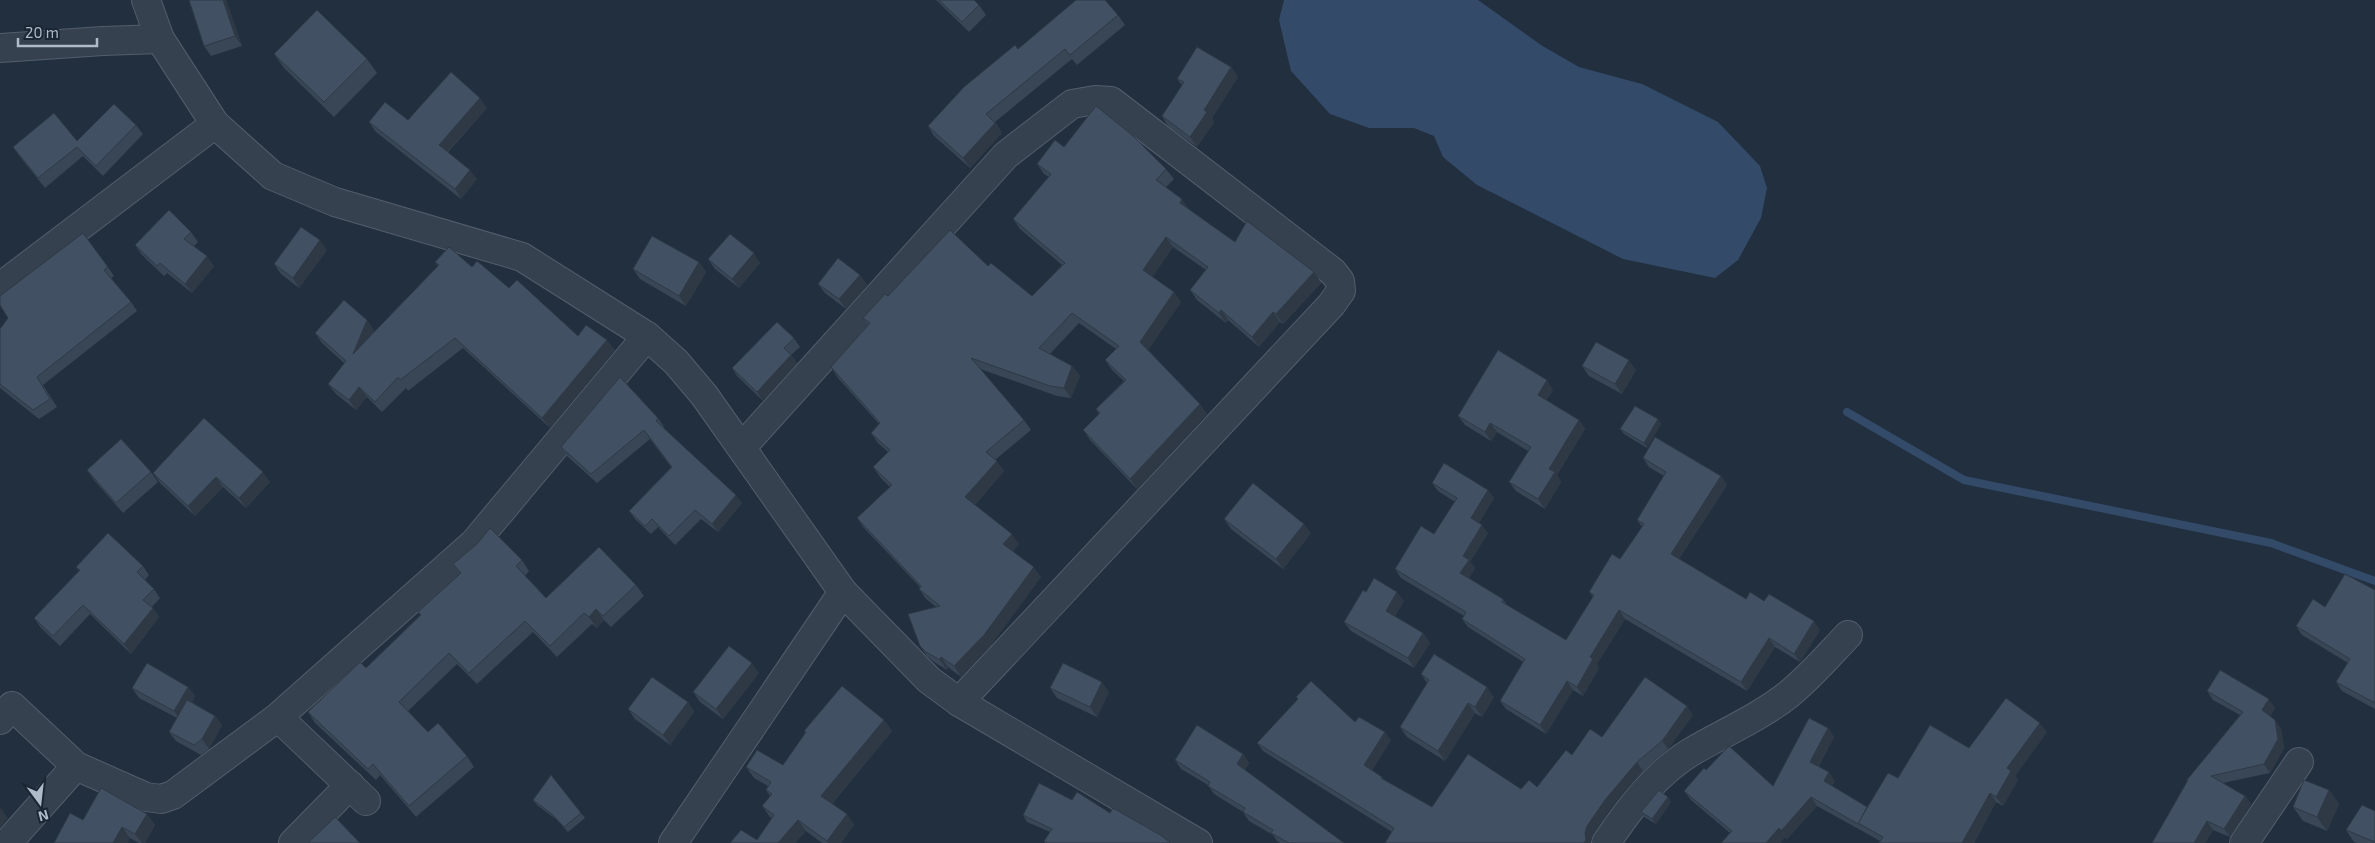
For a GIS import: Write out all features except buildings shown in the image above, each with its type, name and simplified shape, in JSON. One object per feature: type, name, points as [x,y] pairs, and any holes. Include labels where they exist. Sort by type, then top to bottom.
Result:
[{"type":"street","points":[[146,0],[160,39],[215,124],[273,176],[335,202],[522,257],[647,336],[676,362],[704,395],[843,592],[929,680],[959,702],[1198,843]]},
{"type":"street","points":[[0,48],[104,40],[160,39]]},
{"type":"street","points":[[742,447],[1006,155],[1072,104],[1095,100],[1111,101],[1334,272],[1340,281],[1341,291],[1330,305],[959,702]]},
{"type":"street","points":[[0,287],[215,124]]},
{"type":"street","points":[[0,720],[12,706],[76,766],[146,798],[161,799],[186,788],[278,717],[474,543],[647,336]]},
{"type":"street","points":[[673,843],[843,592]]},
{"type":"street","points":[[1606,843],[1628,810],[1658,777],[1690,753],[1740,726],[1790,694],[1848,635]]},
{"type":"street","points":[[278,717],[358,793],[293,843]]},
{"type":"street","points":[[2244,843],[2299,762]]},
{"type":"street","points":[[11,839],[76,766]]},
{"type":"water","points":[[1284,0],[1478,0],[1541,45],[1579,67],[1642,84],[1718,122],[1760,166],[1767,188],[1761,218],[1738,260],[1715,278],[1623,259],[1477,185],[1443,157],[1434,136],[1414,128],[1369,128],[1330,114],[1291,71],[1279,20]]},
{"type":"waterway","points":[[1847,412],[1964,480],[2271,543],[2375,581]]}]
